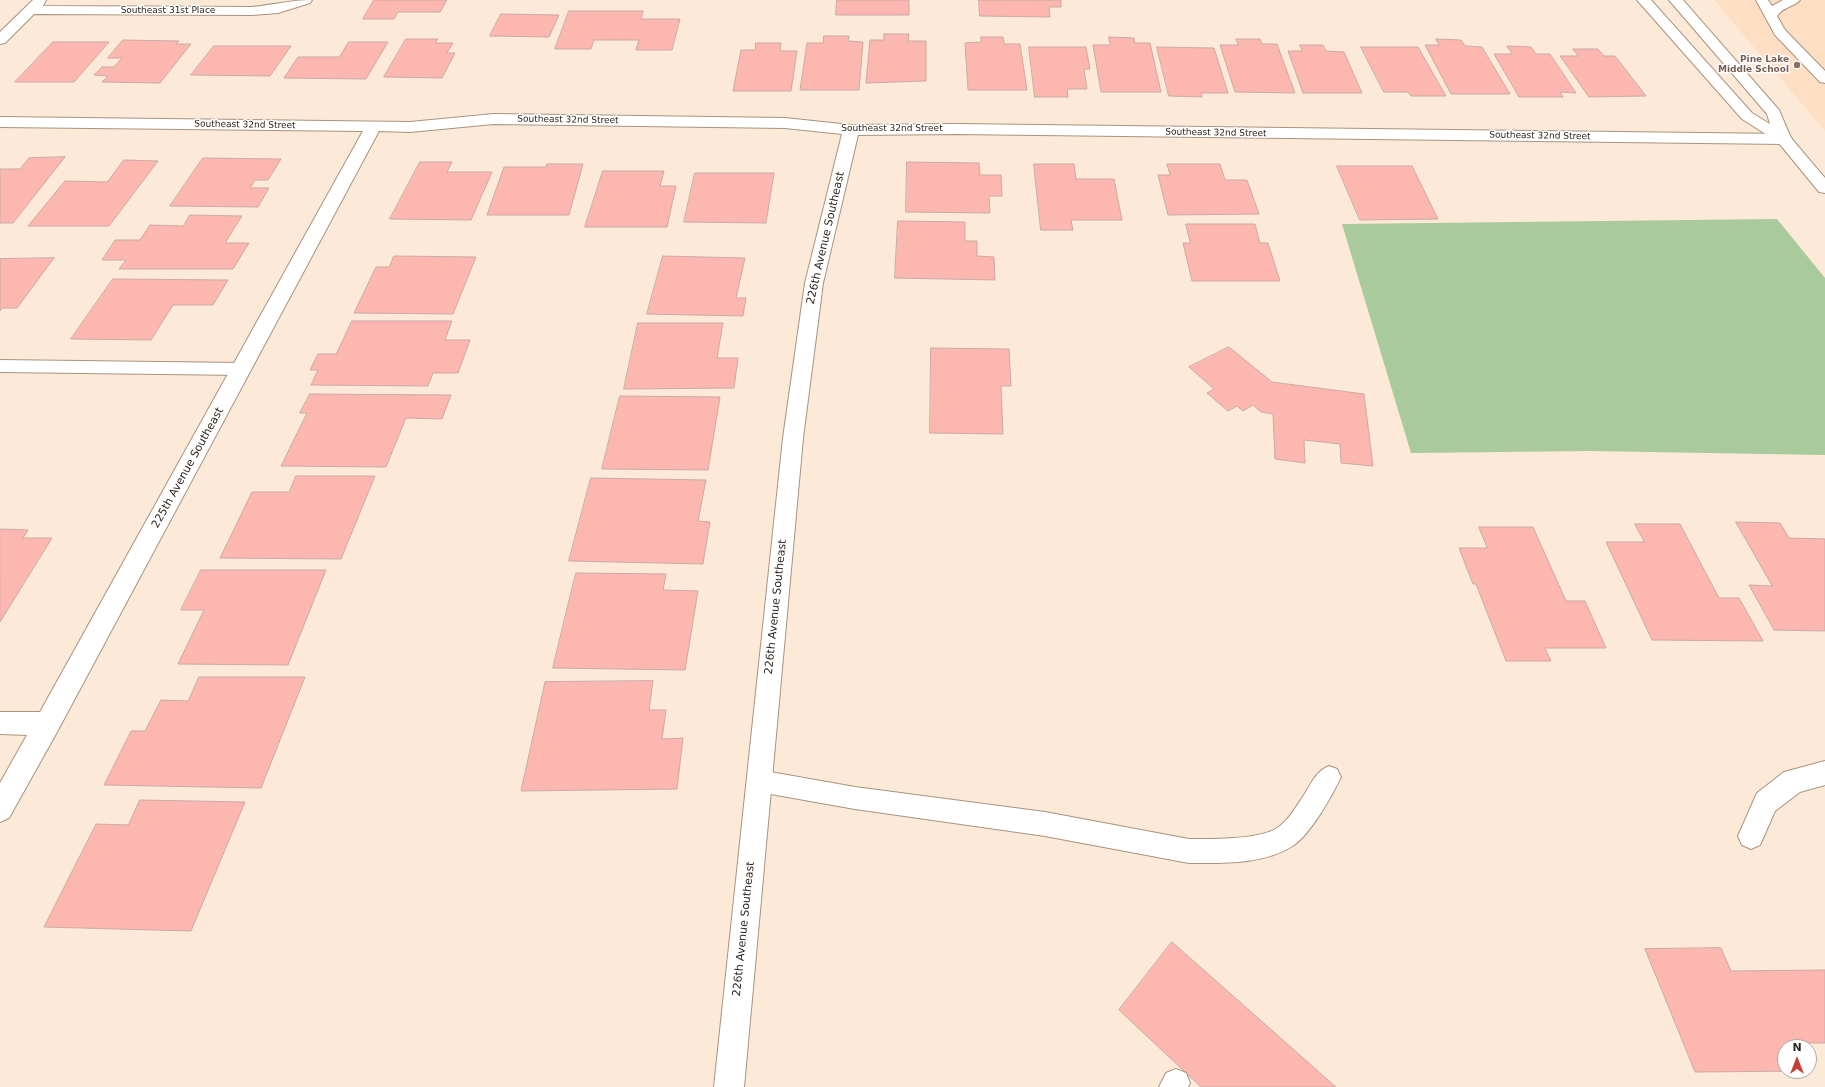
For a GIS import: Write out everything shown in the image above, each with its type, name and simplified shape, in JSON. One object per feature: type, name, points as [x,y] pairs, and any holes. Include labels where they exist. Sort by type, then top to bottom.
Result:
[{"type":"street","points":[[0,40],[41,0]]},
{"type":"street","name":"Southeast 31st Place","points":[[30,10],[252,11],[278,9],[305,0]]},
{"type":"street","points":[[1644,0],[1747,116],[1784,139],[1825,188]]},
{"type":"street","points":[[1676,0],[1774,113],[1784,139]]},
{"type":"street","name":"Southeast 32nd Street","points":[[0,122],[433,126],[494,119],[785,123],[851,130],[956,129],[1784,139]]},
{"type":"street","name":"225th Avenue Southeast","points":[[0,809],[48,724],[374,126]]},
{"type":"street","name":"226th Avenue Southeast","points":[[729,1087],[793,438],[813,290],[851,130]]},
{"type":"street","points":[[0,723],[48,724]]},
{"type":"street","points":[[1751,836],[1766,802],[1793,781],[1825,773]]},
{"type":"lane","points":[[1762,0],[1780,32],[1825,79]]},
{"type":"lane","points":[[1771,16],[1778,6],[1794,0]]},
{"type":"lane","points":[[0,366],[242,369]]},
{"type":"lane","points":[[759,781],[855,798],[1045,824],[1189,851],[1211,851],[1270,843],[1286,836],[1295,826],[1330,777]]},
{"type":"lane","points":[[732,1052],[742,1087]]},
{"type":"shaded area","name":"Pine Lake Middle School","points":[[1714,0],[1825,0],[1825,131]]},
{"type":"green space","points":[[1777,219],[1825,278],[1825,455],[1590,451],[1411,453],[1342,224]]},
{"type":"building","points":[[374,0],[447,0],[440,12],[398,12],[394,19],[363,19]]},
{"type":"building","points":[[837,0],[909,0],[909,15],[836,15]]},
{"type":"building","points":[[979,0],[1061,0],[1061,7],[1049,7],[1050,17],[980,16]]},
{"type":"building","points":[[569,11],[643,11],[641,19],[680,19],[672,50],[636,50],[639,40],[594,40],[591,49],[555,49]]},
{"type":"building","points":[[501,14],[559,15],[549,37],[490,36]]},
{"type":"building","points":[[884,34],[909,34],[908,41],[926,41],[926,81],[866,83],[870,40],[884,40]]},
{"type":"building","points":[[824,36],[849,36],[848,41],[863,42],[859,90],[800,90],[807,43],[823,43]]},
{"type":"building","points":[[981,37],[1003,37],[1004,44],[1020,44],[1027,90],[968,90],[965,43],[981,42]]},
{"type":"building","points":[[1109,37],[1134,38],[1135,43],[1150,43],[1161,92],[1101,92],[1093,45],[1110,45]]},
{"type":"building","points":[[406,39],[438,39],[435,43],[453,43],[447,53],[455,53],[442,78],[384,77]]},
{"type":"building","points":[[1236,39],[1260,39],[1262,44],[1277,44],[1295,93],[1235,92],[1220,45],[1238,45]]},
{"type":"building","points":[[1436,39],[1461,40],[1465,46],[1482,47],[1510,94],[1451,94],[1425,45],[1439,45]]},
{"type":"building","points":[[123,40],[179,41],[176,44],[191,44],[160,83],[102,82],[108,76],[94,75],[102,67],[114,67],[122,58],[108,58]]},
{"type":"building","points":[[53,42],[109,42],[74,82],[15,82]]},
{"type":"building","points":[[349,42],[388,42],[366,79],[284,78],[298,57],[339,57]]},
{"type":"building","points":[[756,43],[781,43],[780,51],[797,51],[791,91],[733,91],[741,50],[755,50]]},
{"type":"building","points":[[1300,45],[1323,45],[1326,51],[1344,52],[1362,93],[1303,93],[1288,51],[1302,51]]},
{"type":"building","points":[[214,46],[291,46],[270,76],[191,75]]},
{"type":"building","points":[[1507,46],[1531,47],[1536,54],[1550,54],[1576,93],[1560,92],[1563,97],[1519,97],[1494,54],[1512,54]]},
{"type":"building","points":[[1029,47],[1086,47],[1090,69],[1084,69],[1087,89],[1067,89],[1068,97],[1035,97]]},
{"type":"building","points":[[1157,47],[1214,48],[1228,93],[1201,93],[1202,97],[1169,96]]},
{"type":"building","points":[[1361,47],[1418,47],[1446,96],[1411,96],[1408,92],[1384,92]]},
{"type":"building","points":[[1573,49],[1598,49],[1604,56],[1615,56],[1646,96],[1589,97],[1560,56],[1578,56]]},
{"type":"building","points":[[65,157],[13,223],[0,223],[0,169],[20,169],[29,158]]},
{"type":"building","points":[[203,158],[281,159],[268,180],[255,180],[250,188],[269,188],[258,207],[170,206]]},
{"type":"building","points":[[124,160],[158,161],[109,226],[28,226],[65,181],[107,182]]},
{"type":"building","points":[[420,162],[452,162],[447,172],[492,172],[471,220],[390,219]]},
{"type":"building","points":[[907,162],[979,163],[980,175],[1001,175],[1002,196],[989,196],[990,213],[906,212]]},
{"type":"building","points":[[547,164],[583,164],[569,215],[487,215],[504,167],[546,167]]},
{"type":"building","points":[[1034,164],[1074,164],[1076,179],[1114,179],[1122,220],[1071,220],[1073,230],[1041,230]]},
{"type":"building","points":[[1167,164],[1220,164],[1225,180],[1247,180],[1259,214],[1168,215],[1158,175],[1170,175]]},
{"type":"building","points":[[1337,166],[1412,166],[1438,219],[1360,220]]},
{"type":"building","points":[[603,171],[664,171],[660,186],[676,186],[667,227],[585,227]]},
{"type":"building","points":[[695,173],[774,173],[766,223],[684,222]]},
{"type":"building","points":[[190,215],[242,216],[225,243],[249,243],[233,269],[119,269],[126,260],[102,260],[115,240],[140,240],[150,225],[183,226]]},
{"type":"building","points":[[898,221],[965,222],[965,241],[977,241],[977,256],[994,257],[995,280],[895,278]]},
{"type":"building","points":[[1186,224],[1255,224],[1260,243],[1268,243],[1280,281],[1192,281],[1183,243],[1190,243]]},
{"type":"building","points":[[394,256],[476,257],[453,314],[354,313],[376,267],[389,267]]},
{"type":"building","points":[[663,256],[745,258],[736,298],[746,298],[743,316],[647,314]]},
{"type":"building","points":[[54,258],[17,308],[2,308],[0,311],[0,259]]},
{"type":"building","points":[[113,279],[228,280],[213,305],[173,305],[151,340],[71,339]]},
{"type":"building","points":[[352,321],[452,321],[445,340],[470,340],[458,373],[433,373],[428,386],[311,385],[318,370],[310,370],[318,354],[336,354]]},
{"type":"building","points":[[638,323],[723,323],[717,358],[738,358],[734,388],[624,389]]},
{"type":"building","points":[[1229,347],[1272,382],[1364,394],[1373,466],[1341,463],[1340,444],[1304,440],[1305,463],[1275,459],[1273,414],[1261,412],[1253,405],[1243,411],[1237,406],[1228,411],[1207,393],[1214,389],[1189,367]]},
{"type":"building","points":[[931,348],[1009,349],[1011,386],[1001,386],[1003,434],[930,433]]},
{"type":"building","points":[[310,394],[451,395],[442,419],[406,418],[386,467],[281,466],[307,413],[300,413]]},
{"type":"building","points":[[620,396],[720,397],[708,470],[602,469]]},
{"type":"building","points":[[296,476],[375,476],[341,559],[220,558],[252,492],[289,492]]},
{"type":"building","points":[[591,478],[706,480],[698,521],[710,522],[703,564],[569,561]]},
{"type":"building","points":[[1736,522],[1780,523],[1789,538],[1825,539],[1825,631],[1774,630],[1749,585],[1772,586]]},
{"type":"building","points":[[1635,524],[1680,524],[1719,598],[1739,598],[1763,641],[1652,640],[1606,542],[1644,542]]},
{"type":"building","points":[[1479,527],[1533,527],[1566,601],[1585,601],[1606,648],[1545,648],[1551,661],[1506,661],[1476,584],[1473,584],[1459,548],[1487,548]]},
{"type":"building","points":[[0,529],[28,530],[23,538],[52,538],[0,622]]},
{"type":"building","points":[[201,570],[326,570],[288,665],[178,664],[204,610],[181,610]]},
{"type":"building","points":[[576,573],[666,574],[663,590],[698,591],[685,670],[553,668]]},
{"type":"building","points":[[199,677],[305,677],[261,788],[104,785],[131,731],[145,731],[161,700],[188,701]]},
{"type":"building","points":[[653,681],[649,710],[666,710],[662,739],[683,738],[677,789],[521,791],[545,682]]},
{"type":"building","points":[[140,800],[245,802],[191,931],[44,927],[96,824],[128,825]]},
{"type":"building","points":[[1172,942],[1336,1087],[1201,1087],[1119,1010]]},
{"type":"building","points":[[1721,948],[1731,971],[1825,970],[1825,1043],[1817,1043],[1817,1039],[1777,1039],[1777,1071],[1695,1072],[1645,949]]},
{"type":"place","name":"Pine Lake Middle School","points":[[1797,65]]}]
